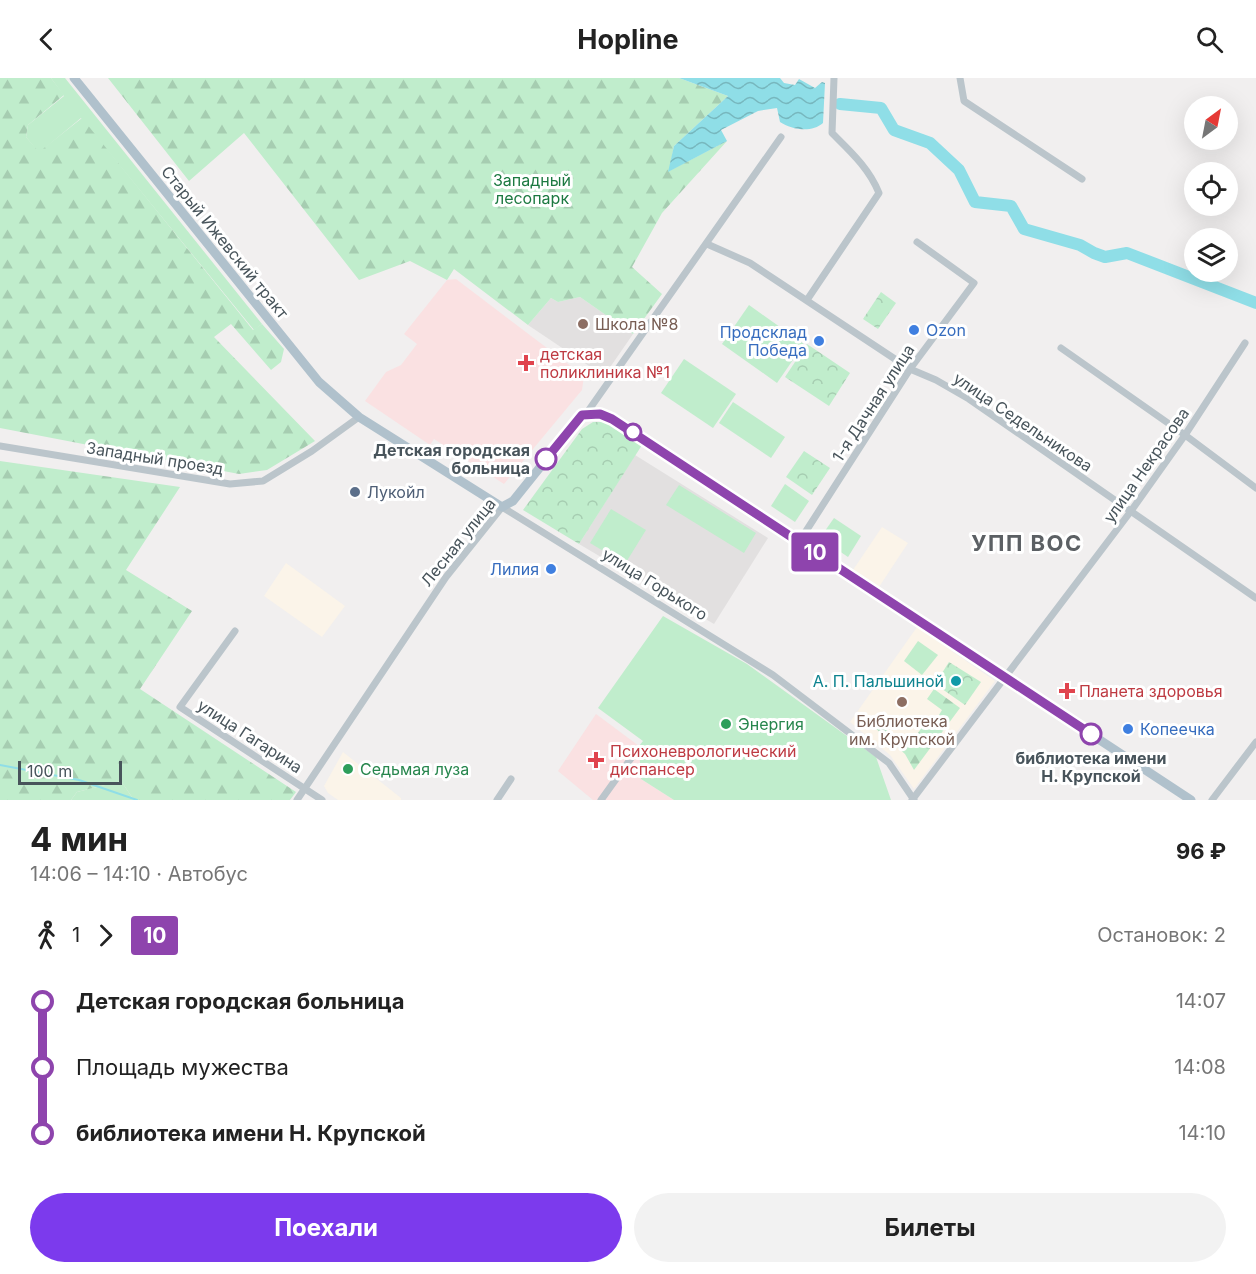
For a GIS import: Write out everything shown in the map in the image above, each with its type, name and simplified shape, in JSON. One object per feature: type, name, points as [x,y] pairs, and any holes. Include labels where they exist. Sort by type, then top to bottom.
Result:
[{"type":"main road","name":"Старый Ижевский тракт","points":[[74,78],[319,382],[359,417]]},
{"type":"main road","name":"Лесная улица","points":[[502,507],[513,501],[582,415],[586,414]]},
{"type":"main road","points":[[586,414],[600,414],[612,419],[1191,800]]},
{"type":"main road","name":"улица Горького","points":[[359,417],[502,507]]},
{"type":"street","points":[[807,300],[879,193],[874,179],[861,161],[832,133],[834,78]]},
{"type":"street","points":[[960,78],[964,101],[1082,179]]},
{"type":"street","name":"Лесная улица","points":[[586,414],[781,137]]},
{"type":"street","name":"1-я Дачная улица","points":[[799,542],[910,369],[974,283],[917,242]]},
{"type":"street","name":"улица Седельникова","points":[[707,244],[750,263],[910,369],[936,380],[969,399],[1256,598]]},
{"type":"street","name":"улица Некрасова","points":[[913,800],[1131,511],[1185,435],[1245,343]]},
{"type":"street","points":[[1061,348],[1256,488]]},
{"type":"street","name":"Западный проезд","points":[[0,446],[230,484],[263,481],[359,417]]},
{"type":"street","name":"Лесная улица","points":[[297,800],[446,577],[502,507]]},
{"type":"street","name":"улица Горького","points":[[502,507],[773,675],[889,763],[913,800]]},
{"type":"street","name":"улица Гагарина","points":[[235,631],[180,706],[322,800]]},
{"type":"street","points":[[1212,800],[1256,742]]},
{"type":"street","points":[[601,800],[637,750]]},
{"type":"street","points":[[497,800],[511,779]]},
{"type":"shaded area","points":[[456,279],[584,376],[582,390],[504,484],[434,439],[430,445],[365,401],[386,372],[401,365],[417,344],[404,334],[447,280]]},
{"type":"shaded area","points":[[580,297],[633,334],[604,376],[528,325],[551,298],[558,302]]},
{"type":"shaded area","points":[[635,455],[768,538],[714,624],[579,544]]},
{"type":"shaded area","points":[[882,527],[908,543],[879,587],[853,570]]},
{"type":"shaded area","points":[[286,563],[345,606],[322,637],[264,596]]},
{"type":"shaded area","points":[[917,627],[995,681],[914,789],[890,755],[850,722]]},
{"type":"shaded area","points":[[596,714],[639,746],[641,779],[674,800],[593,800],[558,771]]},
{"type":"shaded area","points":[[343,752],[401,800],[338,800],[328,793],[324,786]]},
{"type":"green space","points":[[0,78],[51,78],[64,95],[28,125],[26,137],[39,152],[82,118],[253,330],[262,324],[284,349],[281,362],[271,370],[231,324],[214,337],[315,441],[267,470],[239,474],[0,428]]},
{"type":"green space","points":[[51,78],[65,78],[262,324],[254,330],[81,118],[39,153],[26,137],[28,125],[64,96]]},
{"type":"green space","name":"Западный лесопарк","points":[[108,78],[679,78],[728,96],[674,146],[669,171],[727,141],[662,213],[632,267],[662,294],[633,334],[580,297],[558,302],[551,298],[528,325],[454,269],[447,280],[410,261],[359,280],[244,133],[189,181]]},
{"type":"green space","points":[[881,292],[896,303],[878,329],[863,319]]},
{"type":"green space","points":[[749,305],[804,344],[777,383],[722,344]]},
{"type":"green space","points":[[807,344],[850,373],[829,406],[785,377]]},
{"type":"green space","points":[[684,359],[736,394],[713,428],[661,393]]},
{"type":"green space","points":[[733,402],[785,437],[771,458],[719,423]]},
{"type":"green space","points":[[593,422],[608,422],[642,445],[579,544],[523,510],[582,429]]},
{"type":"green space","points":[[804,451],[830,468],[812,495],[786,477]]},
{"type":"green space","points":[[0,461],[180,487],[126,570],[192,611],[140,689],[296,792],[290,800],[134,800],[121,781],[77,792],[71,800],[0,800]]},
{"type":"green space","points":[[785,484],[809,501],[795,522],[771,506]]},
{"type":"green space","points":[[679,485],[756,533],[744,553],[666,505]]},
{"type":"green space","points":[[611,509],[646,530],[625,564],[590,543]]},
{"type":"green space","points":[[834,518],[861,536],[848,557],[820,538]]},
{"type":"green space","name":"Энергия","points":[[663,616],[747,664],[876,757],[891,800],[674,800],[641,779],[639,746],[643,741],[598,708]]},
{"type":"green space","points":[[918,641],[938,655],[922,675],[904,661]]},
{"type":"green space","points":[[949,662],[981,682],[965,705],[935,684]]},
{"type":"green space","points":[[934,689],[960,708],[914,770],[905,754],[867,721],[869,718],[910,745],[924,724],[931,728],[942,710],[927,699]]},
{"type":"green space","points":[[121,781],[134,800],[71,800],[77,792]]},
{"type":"water","points":[[679,78],[780,78],[784,83],[795,85],[799,79],[815,88],[822,82],[825,83],[823,123],[808,129],[790,127],[780,122],[777,108],[758,111],[721,130],[727,141],[668,172],[674,146],[728,96]]},
{"type":"waterway","points":[[840,104],[881,108],[894,130],[930,143],[959,170],[975,202],[1011,206],[1024,229],[1080,245],[1105,257],[1127,253],[1256,303]]},
{"type":"waterway","points":[[0,765],[79,780],[137,800]]},
{"type":"bus line","name":"10","points":[[546,459],[582,415],[600,414],[612,419],[1091,734]]},
{"type":"place","name":"Школа №8","points":[[583,324]]},
{"type":"place","name":"Ozon","points":[[914,330]]},
{"type":"place","name":"Продсклад Победа","points":[[819,341]]},
{"type":"place","name":"детская поликлиника №1","points":[[526,363]]},
{"type":"place","name":"Детская городская больница","points":[[546,459]]},
{"type":"place","name":"Лукойл","points":[[355,492]]},
{"type":"place","name":"Лилия","points":[[551,569]]},
{"type":"place","name":"А. П. Пальшиной","points":[[956,681]]},
{"type":"place","name":"Планета здоровья","points":[[1067,691]]},
{"type":"place","name":"Библиотека им. Крупской","points":[[902,702]]},
{"type":"place","name":"Энергия","points":[[726,724]]},
{"type":"place","name":"Копеечка","points":[[1128,729]]},
{"type":"place","name":"библиотека имени Н. Крупской","points":[[1091,734]]},
{"type":"place","name":"Психоневрологический диспансер","points":[[596,760]]},
{"type":"place","name":"Седьмая луза","points":[[348,769]]},
{"type":"district","name":"УПП ВОС","points":[[1027,543]]}]
